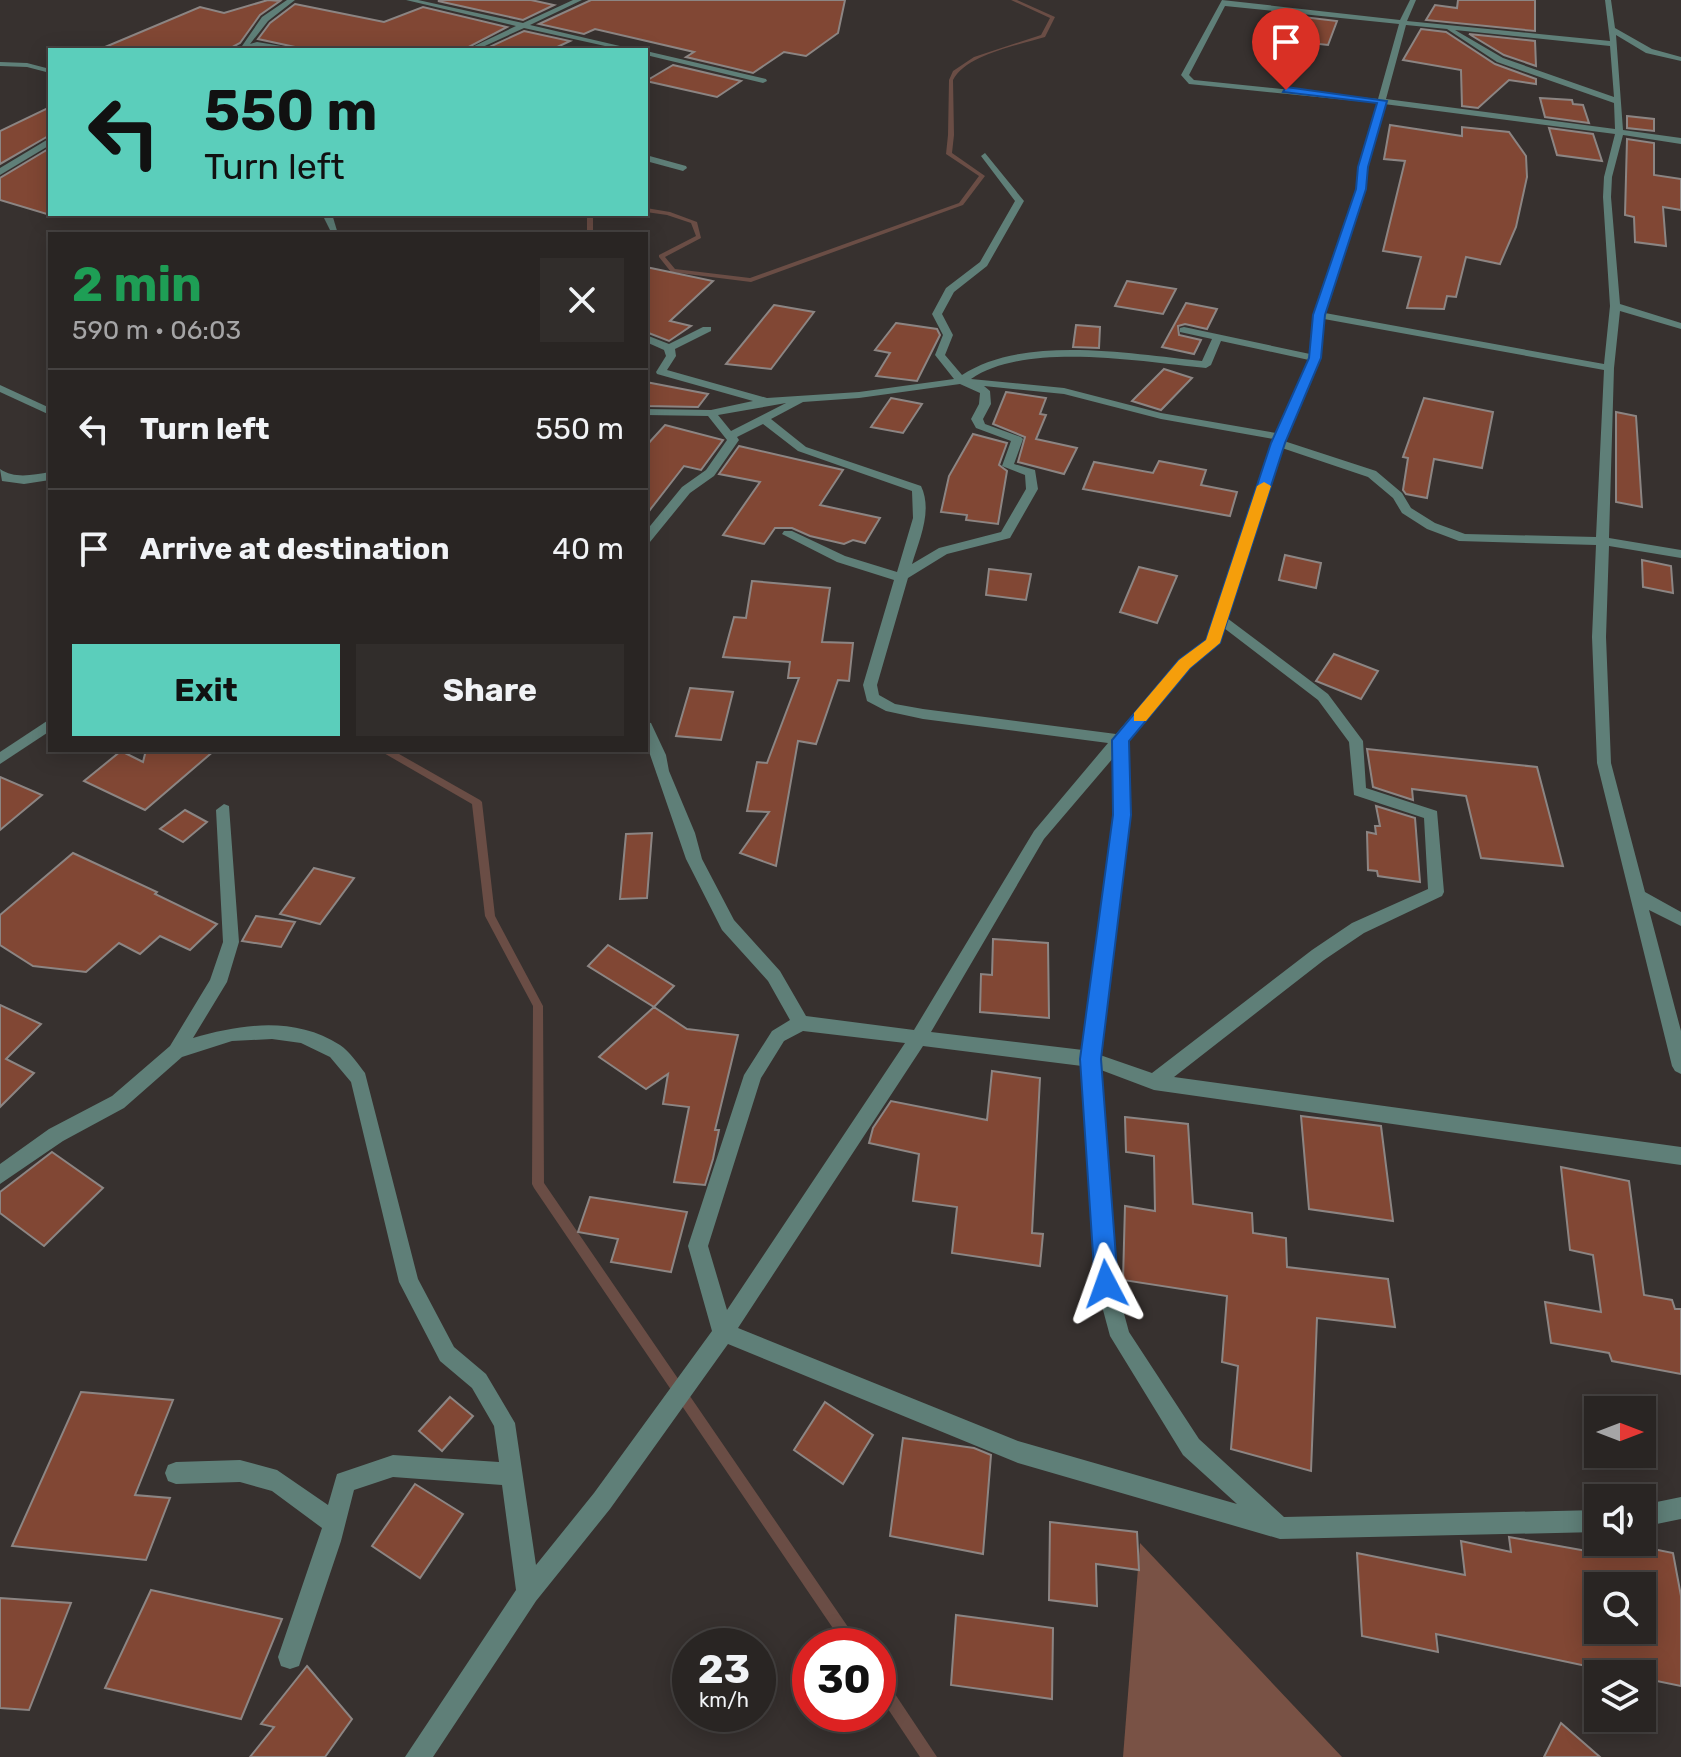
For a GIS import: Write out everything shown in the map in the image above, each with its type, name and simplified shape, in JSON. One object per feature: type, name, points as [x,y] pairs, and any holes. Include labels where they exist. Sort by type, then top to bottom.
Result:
[{"type":"street","points":[[245,45],[265,19],[292,0]]},
{"type":"street","points":[[409,0],[624,48]]},
{"type":"street","points":[[474,48],[579,0]]},
{"type":"street","points":[[418,1757],[528,1593],[602,1501],[704,1362],[918,1038],[1039,835],[1184,664],[1212,643],[1279,440],[1315,358],[1319,315],[1361,189],[1363,167],[1403,22],[1413,0]]},
{"type":"street","points":[[1608,0],[1619,133],[1608,177],[1607,197],[1615,306],[1609,368],[1599,637],[1604,763],[1681,1066]]},
{"type":"street","points":[[1613,44],[1224,2],[1185,75],[1198,83],[1383,101],[1681,141]]},
{"type":"street","points":[[1442,25],[1500,60],[1617,101]]},
{"type":"street","points":[[1611,29],[1649,51],[1681,59]]},
{"type":"street","points":[[238,48],[272,44],[292,48]]},
{"type":"street","points":[[648,53],[763,81]]},
{"type":"street","points":[[0,64],[27,65],[48,70]]},
{"type":"street","points":[[0,172],[48,142]]},
{"type":"street","points":[[788,534],[841,559],[900,577],[943,551],[1006,535],[1032,489],[1031,473],[1008,466],[1017,439],[980,426],[977,419],[985,404],[985,391],[961,381],[940,355],[948,335],[937,314],[950,290],[984,264],[1020,201],[985,156]]},
{"type":"street","points":[[648,159],[683,168]]},
{"type":"street","points":[[328,216],[335,232]]},
{"type":"street","points":[[1615,306],[1681,326]]},
{"type":"street","points":[[1319,315],[1609,368]]},
{"type":"street","points":[[669,348],[707,329]]},
{"type":"street","points":[[1184,330],[1315,358]]},
{"type":"street","points":[[961,381],[971,370],[1033,354],[1206,365],[1218,337]]},
{"type":"street","points":[[648,339],[669,348]]},
{"type":"street","points":[[669,348],[671,356],[661,372],[768,401]]},
{"type":"street","points":[[648,412],[711,413],[768,401],[859,395],[961,381],[1064,391],[1161,416],[1279,440],[1372,474],[1398,496],[1406,510],[1431,526],[1463,538],[1603,541],[1681,554]]},
{"type":"street","points":[[0,388],[48,411]]},
{"type":"street","points":[[732,435],[806,398]]},
{"type":"street","points":[[648,537],[686,490],[710,473],[733,440],[711,413]]},
{"type":"street","points":[[764,419],[802,449],[917,489],[919,518],[870,685],[872,698],[891,708],[923,714],[1121,740]]},
{"type":"street","points":[[0,473],[2,477],[24,480],[48,476]]},
{"type":"street","points":[[1154,1082],[1318,955],[1358,928],[1436,892],[1432,815],[1359,791],[1356,741],[1323,697],[1220,619]]},
{"type":"street","points":[[0,759],[48,725]]},
{"type":"street","points":[[648,731],[694,859],[728,925],[774,976],[801,1023]]},
{"type":"street","points":[[1121,740],[1122,815],[1091,1059],[1106,1284],[1120,1336],[1191,1447],[1280,1528]]},
{"type":"street","points":[[0,1175],[56,1135],[118,1102],[176,1051],[218,982],[231,942],[224,810]]},
{"type":"street","points":[[1637,895],[1681,920]]},
{"type":"street","points":[[723,1332],[698,1246],[753,1075],[778,1036],[801,1023],[1091,1059],[1154,1082],[1681,1156]]},
{"type":"street","points":[[176,1051],[232,1034],[272,1032],[304,1036],[336,1052],[359,1079],[409,1282],[447,1354],[479,1381],[504,1423],[528,1593]]},
{"type":"street","points":[[723,1332],[1018,1452],[1280,1528],[1584,1521]]},
{"type":"street","points":[[290,1657],[335,1524],[345,1482],[393,1466],[510,1474]]},
{"type":"street","points":[[176,1473],[240,1471],[277,1481],[335,1524]]},
{"type":"street","points":[[1656,1513],[1681,1508]]},
{"type":"shaded area","points":[[1140,1543],[1342,1757],[1123,1757]]},
{"type":"building","points":[[268,0],[280,1],[260,15],[240,43],[231,48],[103,48],[200,7],[224,13]]},
{"type":"building","points":[[531,0],[554,5],[523,20],[438,1]]},
{"type":"building","points":[[591,0],[845,0],[838,33],[806,56],[784,52],[753,73],[686,57],[694,52],[595,29],[584,34],[539,24]]},
{"type":"building","points":[[1458,0],[1535,0],[1535,31],[1426,20],[1435,5],[1457,8]]},
{"type":"building","points":[[295,4],[384,22],[423,7],[507,27],[467,48],[300,48],[258,39],[270,23]]},
{"type":"building","points":[[1303,17],[1337,21],[1328,45],[1300,42],[1305,29],[1297,27]]},
{"type":"building","points":[[1421,29],[1446,32],[1495,64],[1536,79],[1536,84],[1509,80],[1478,108],[1462,106],[1461,70],[1403,60]]},
{"type":"building","points":[[524,31],[570,41],[555,48],[487,48]]},
{"type":"building","points":[[1469,34],[1535,41],[1536,66],[1504,55]]},
{"type":"building","points":[[673,65],[741,81],[717,97],[648,80]]},
{"type":"building","points":[[1540,98],[1572,100],[1573,104],[1583,105],[1589,123],[1545,117]]},
{"type":"building","points":[[48,108],[48,136],[0,164],[0,131]]},
{"type":"building","points":[[1627,116],[1654,119],[1654,131],[1627,128]]},
{"type":"building","points":[[1390,125],[1462,136],[1462,127],[1509,132],[1526,156],[1527,177],[1516,227],[1500,264],[1466,257],[1456,297],[1447,296],[1444,309],[1407,308],[1421,257],[1383,251],[1405,161],[1384,159]]},
{"type":"building","points":[[1549,128],[1593,134],[1602,161],[1557,155]]},
{"type":"building","points":[[1627,139],[1654,143],[1654,175],[1681,179],[1681,210],[1663,207],[1666,246],[1635,242],[1634,217],[1625,215]]},
{"type":"building","points":[[48,149],[48,214],[0,200],[0,178]]},
{"type":"building","points":[[648,267],[713,281],[670,321],[691,326],[669,341],[648,333]]},
{"type":"building","points":[[1127,281],[1176,289],[1163,314],[1115,306]]},
{"type":"building","points":[[1186,303],[1217,309],[1207,329],[1185,324],[1178,326],[1179,335],[1201,340],[1194,354],[1162,347]]},
{"type":"building","points":[[774,305],[814,312],[771,369],[726,364]]},
{"type":"building","points":[[896,323],[937,329],[940,335],[917,381],[876,376],[890,353],[875,350]]},
{"type":"building","points":[[1076,325],[1100,327],[1099,348],[1073,347]]},
{"type":"building","points":[[1164,369],[1192,378],[1161,410],[1132,401]]},
{"type":"building","points":[[648,382],[708,394],[698,407],[648,406]]},
{"type":"building","points":[[1006,392],[1046,398],[1040,414],[1046,415],[1036,439],[1077,448],[1064,474],[1018,462],[1025,437],[993,424]]},
{"type":"building","points":[[891,398],[922,404],[903,433],[871,427]]},
{"type":"building","points":[[1424,398],[1493,412],[1482,468],[1434,459],[1427,498],[1406,494],[1403,490],[1408,458],[1403,457]]},
{"type":"building","points":[[1616,412],[1636,416],[1642,507],[1616,502]]},
{"type":"building","points":[[665,425],[723,440],[701,470],[684,466],[648,512],[648,444]]},
{"type":"building","points":[[973,434],[1007,443],[999,465],[1007,471],[998,524],[966,520],[967,515],[941,512],[949,476]]},
{"type":"building","points":[[739,446],[843,470],[820,505],[880,518],[865,543],[853,540],[844,544],[792,528],[775,528],[764,544],[723,535],[760,482],[719,474]]},
{"type":"building","points":[[1159,461],[1206,470],[1201,485],[1237,492],[1230,516],[1083,489],[1094,462],[1153,473]]},
{"type":"building","points":[[1285,555],[1321,563],[1316,588],[1279,580]]},
{"type":"building","points":[[1642,560],[1671,566],[1673,593],[1643,587]]},
{"type":"building","points":[[1139,567],[1177,576],[1157,623],[1120,612]]},
{"type":"building","points":[[989,569],[1031,574],[1026,600],[986,595]]},
{"type":"building","points":[[752,581],[830,588],[822,642],[853,643],[849,681],[838,680],[816,744],[798,741],[776,866],[740,853],[769,812],[747,811],[757,762],[767,763],[799,678],[788,678],[790,662],[723,657],[734,617],[746,618]]},
{"type":"building","points":[[1334,654],[1378,671],[1361,699],[1316,681]]},
{"type":"building","points":[[690,688],[733,692],[721,740],[676,736]]},
{"type":"building","points":[[1367,749],[1537,767],[1563,866],[1481,858],[1466,796],[1412,789],[1413,800],[1373,787]]},
{"type":"building","points":[[120,752],[143,762],[146,752],[213,752],[145,810],[84,781]]},
{"type":"building","points":[[0,777],[42,795],[0,830]]},
{"type":"building","points":[[1376,806],[1415,818],[1420,882],[1378,876],[1377,871],[1368,870],[1367,832],[1376,834],[1375,826],[1380,826]]},
{"type":"building","points":[[185,810],[207,822],[183,842],[160,829]]},
{"type":"building","points":[[652,833],[647,898],[620,899],[626,834]]},
{"type":"building","points":[[73,853],[217,924],[190,950],[160,936],[140,954],[119,943],[86,972],[33,966],[0,945],[0,915]]},
{"type":"building","points":[[314,868],[354,878],[320,924],[280,914]]},
{"type":"building","points":[[256,916],[295,922],[281,947],[242,941]]},
{"type":"building","points":[[993,939],[1048,943],[1049,1018],[980,1012],[981,974],[992,975]]},
{"type":"building","points":[[608,945],[674,986],[654,1007],[588,966]]},
{"type":"building","points":[[0,1005],[41,1024],[6,1059],[34,1073],[0,1107]]},
{"type":"building","points":[[654,1007],[687,1029],[738,1035],[705,1185],[674,1182],[689,1107],[663,1104],[668,1074],[646,1089],[599,1057]]},
{"type":"building","points":[[992,1071],[1040,1078],[1032,1233],[1043,1234],[1040,1266],[952,1253],[957,1207],[913,1201],[919,1154],[869,1143],[873,1128],[891,1101],[987,1120]]},
{"type":"building","points":[[1301,1116],[1381,1126],[1393,1221],[1309,1209]]},
{"type":"building","points":[[1125,1117],[1188,1124],[1193,1204],[1252,1213],[1253,1233],[1286,1238],[1287,1267],[1388,1279],[1395,1327],[1317,1318],[1311,1471],[1231,1449],[1238,1366],[1222,1362],[1227,1296],[1123,1280],[1125,1206],[1155,1211],[1154,1156],[1126,1152]]},
{"type":"building","points":[[52,1152],[103,1188],[44,1246],[0,1213],[0,1192]]},
{"type":"building","points":[[1561,1167],[1629,1181],[1644,1295],[1672,1300],[1675,1309],[1681,1309],[1681,1374],[1612,1361],[1609,1353],[1551,1343],[1545,1302],[1601,1312],[1593,1255],[1570,1250]]},
{"type":"building","points":[[590,1197],[687,1212],[671,1272],[611,1262],[618,1239],[578,1232]]},
{"type":"building","points":[[81,1392],[173,1400],[135,1495],[170,1498],[146,1560],[12,1546]]},
{"type":"building","points":[[450,1397],[473,1416],[442,1451],[419,1431]]},
{"type":"building","points":[[825,1402],[873,1435],[843,1484],[794,1450]]},
{"type":"building","points":[[903,1438],[974,1448],[991,1455],[983,1554],[890,1536]]},
{"type":"building","points":[[415,1484],[463,1514],[420,1578],[372,1546]]},
{"type":"building","points":[[1050,1522],[1137,1532],[1139,1570],[1096,1564],[1097,1606],[1049,1600]]},
{"type":"building","points":[[1509,1537],[1584,1550],[1584,1556],[1656,1556],[1656,1550],[1673,1553],[1681,1596],[1681,1686],[1656,1681],[1656,1660],[1584,1660],[1584,1665],[1436,1634],[1438,1652],[1362,1636],[1357,1553],[1465,1575],[1461,1541],[1511,1552]]},
{"type":"building","points":[[151,1590],[282,1619],[241,1719],[105,1688]]},
{"type":"building","points":[[0,1598],[71,1603],[29,1710],[0,1708]]},
{"type":"building","points":[[956,1615],[1053,1628],[1052,1699],[951,1685]]},
{"type":"building","points":[[307,1666],[352,1719],[325,1757],[250,1757],[274,1727],[261,1724]]},
{"type":"building","points":[[1561,1723],[1600,1757],[1544,1757]]},
{"type":"waterway","points":[[648,210],[694,222],[699,237],[661,256],[673,271],[751,280],[961,204],[982,176],[949,154],[951,80],[955,72],[976,58],[1043,36],[1053,17],[1013,0]]},
{"type":"waterway","points":[[590,232],[592,216]]},
{"type":"waterway","points":[[389,752],[477,802],[490,916],[538,1006],[538,1184],[842,1628]]},
{"type":"waterway","points":[[896,1708],[929,1757]]},
{"type":"slow traffic","points":[[1140,717],[1184,664],[1212,643],[1264,486]]},
{"type":"route","points":[[1106,1284],[1091,1059],[1122,815],[1121,740],[1184,664],[1212,643],[1278,443],[1315,358],[1319,315],[1361,189],[1363,167],[1383,101],[1286,90]]}]
